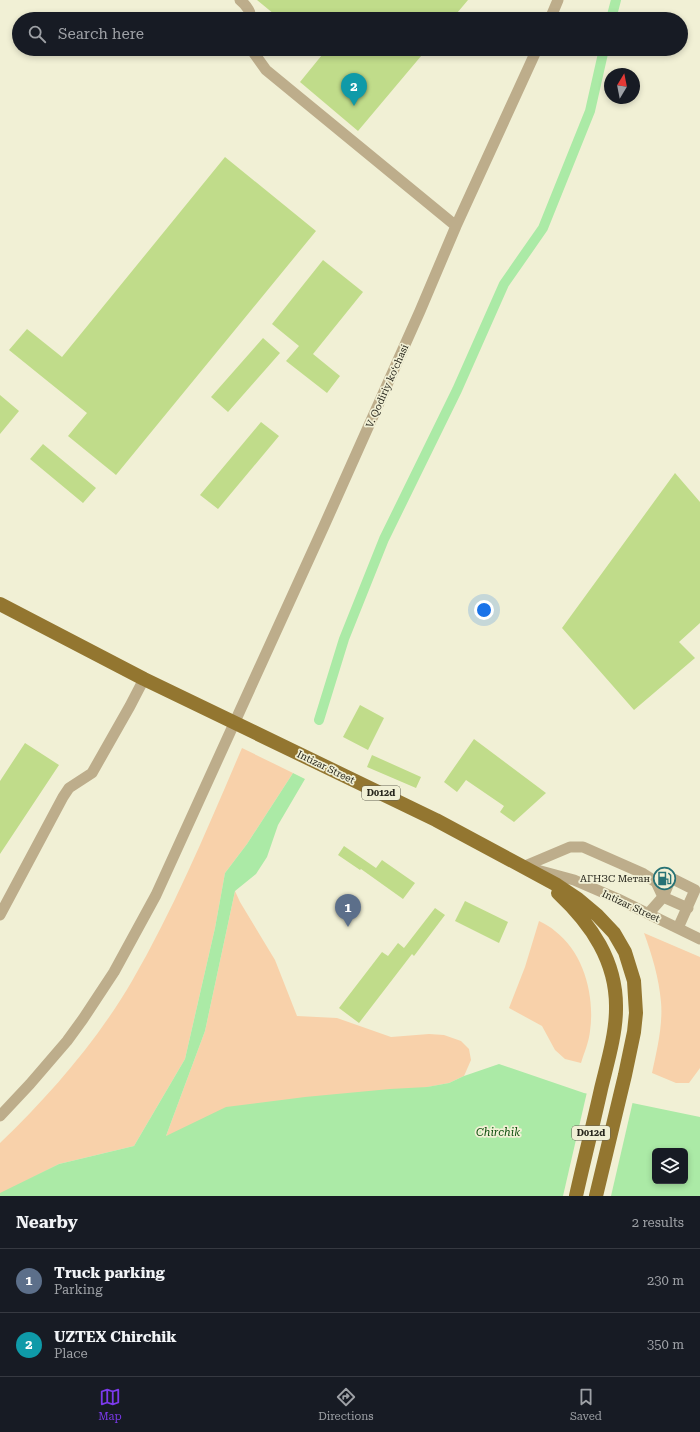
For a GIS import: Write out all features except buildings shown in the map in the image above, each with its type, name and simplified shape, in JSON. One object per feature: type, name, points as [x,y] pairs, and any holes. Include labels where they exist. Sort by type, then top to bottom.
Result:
[{"type":"main road","name":"Intizar Street","points":[[0,604],[144,679],[436,820],[525,866]]},
{"type":"main road","name":"D012d","points":[[525,866],[578,912],[596,937],[606,957],[614,987],[616,1009],[614,1028],[606,1071],[576,1196]]},
{"type":"main road","name":"D012d","points":[[525,866],[568,891],[588,907],[614,933],[625,952],[634,981],[636,1013],[634,1032],[596,1196]]},
{"type":"street","points":[[240,0],[246,4],[249,12]]},
{"type":"street","points":[[553,12],[558,0]]},
{"type":"street","points":[[256,56],[266,70],[456,226]]},
{"type":"street","name":"V. Qodiriy ko‘chasi","points":[[0,1116],[67,1041],[99,997],[156,895],[235,723],[420,311],[456,226],[534,56]]},
{"type":"street","points":[[0,915],[63,796],[69,788],[92,773],[144,679]]},
{"type":"street","points":[[525,866],[570,847],[583,847],[642,873],[656,882],[663,897],[688,908]]},
{"type":"street","name":"Intizar Street","points":[[525,866],[574,880],[618,899],[700,939]]},
{"type":"street","points":[[648,914],[663,897],[671,878],[695,890],[678,928]]},
{"type":"shaded area","points":[[242,748],[293,773],[247,844],[225,873],[215,928],[185,1059],[134,1146],[59,1164],[0,1194],[0,1143],[37,1106],[72,1066],[104,1025],[132,981],[177,896]]},
{"type":"shaded area","points":[[235,891],[275,960],[297,1016],[337,1018],[391,1037],[429,1034],[444,1035],[461,1041],[469,1049],[471,1060],[464,1076],[449,1083],[166,1136],[205,1031]]},
{"type":"shaded area","points":[[539,921],[552,928],[565,940],[580,963],[585,976],[591,1004],[591,1018],[589,1039],[581,1063],[565,1059],[555,1050],[542,1026],[509,1008],[525,967]]},
{"type":"shaded area","points":[[644,933],[700,957],[700,1068],[689,1083],[676,1083],[652,1073],[658,1046],[661,1002],[655,967]]},
{"type":"water","name":"Chirchik","points":[[293,773],[305,779],[278,825],[267,857],[256,874],[235,891],[205,1031],[166,1136],[226,1107],[305,1097],[427,1087],[449,1083],[464,1076],[499,1064],[584,1093],[700,1117],[700,1196],[0,1196],[0,1193],[59,1164],[134,1146],[185,1059],[215,928],[225,873],[247,844]]},
{"type":"pier","points":[[587,1092],[633,1101],[611,1196],[563,1196]]},
{"type":"waterway","points":[[613,12],[616,0]]},
{"type":"waterway","points":[[319,720],[344,639],[384,539],[457,390],[504,284],[543,228],[590,111],[602,56]]},
{"type":"place","name":"UZTEX Chirchik","points":[[354,106]]},
{"type":"place","name":"АГНЗС Метан","points":[[665,878]]},
{"type":"place","name":"Truck parking","points":[[348,927]]}]
